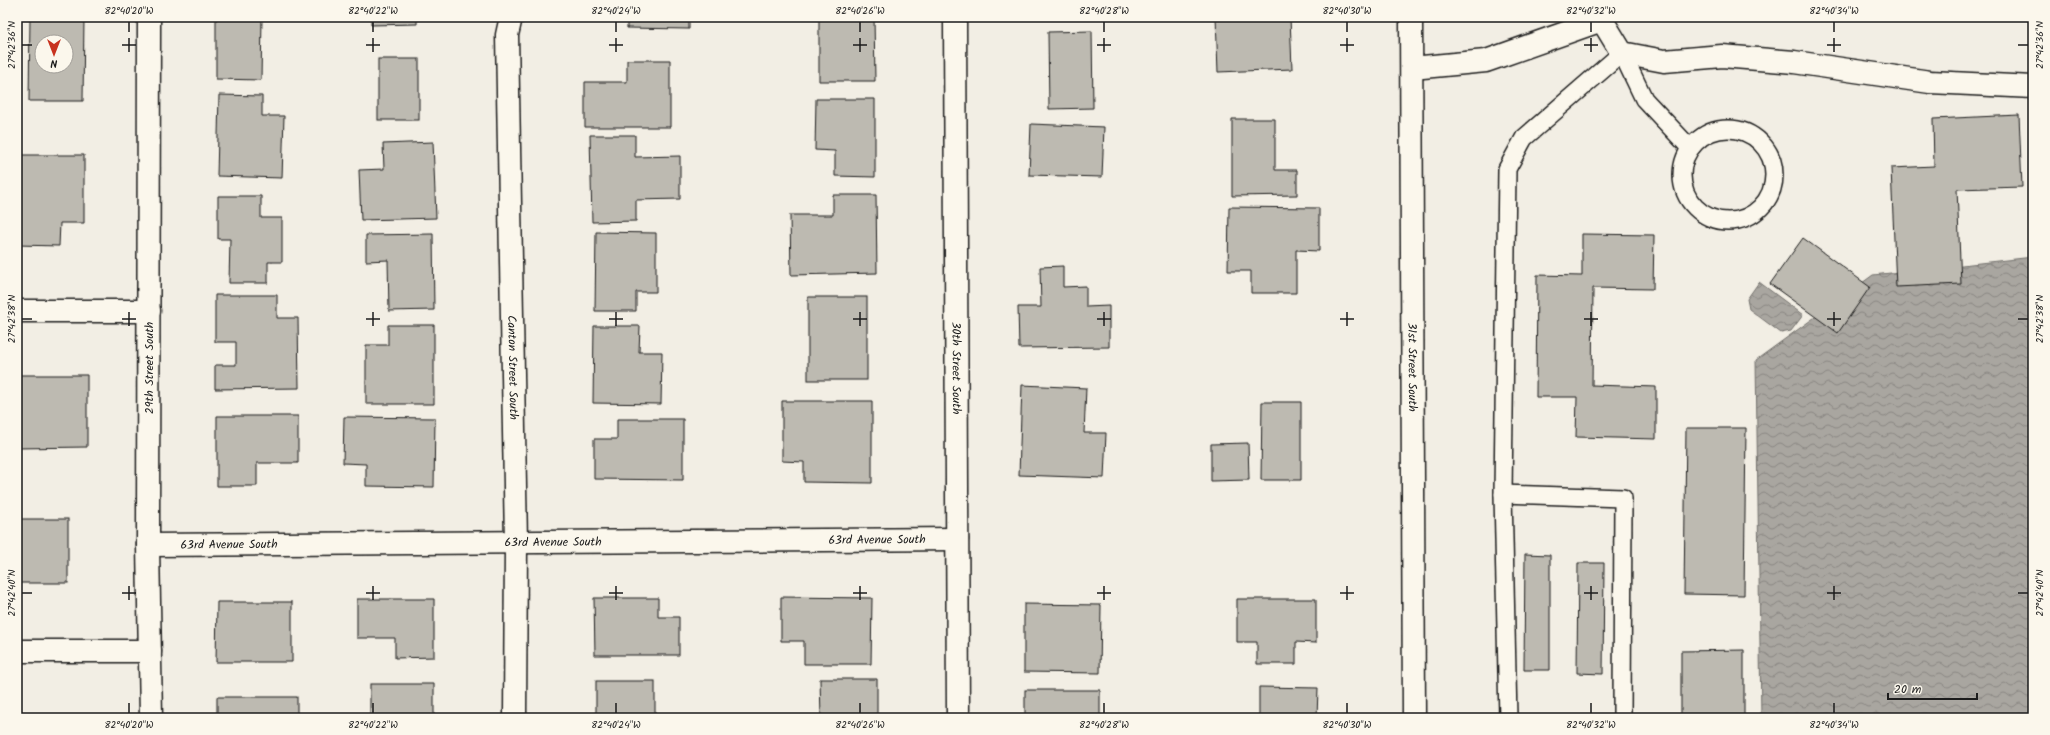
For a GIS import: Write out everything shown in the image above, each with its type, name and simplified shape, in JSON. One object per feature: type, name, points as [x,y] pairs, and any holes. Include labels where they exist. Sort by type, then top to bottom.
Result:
[{"type":"street","name":"29th Street South","points":[[149,17],[148,545],[151,718]]},
{"type":"street","name":"Canton Street South","points":[[511,17],[507,35],[516,543],[515,718]]},
{"type":"street","name":"30th Street South","points":[[955,17],[958,718]]},
{"type":"street","name":"31st Street South","points":[[1411,17],[1414,718]]},
{"type":"street","points":[[1412,68],[1486,61],[1596,18],[1622,53],[1664,61],[1722,56],[1778,61],[1930,82],[2033,87]]},
{"type":"street","points":[[17,311],[149,311]]},
{"type":"street","name":"63rd Avenue South","points":[[148,545],[957,539]]},
{"type":"street","points":[[17,651],[150,651]]},
{"type":"lane","points":[[1508,718],[1503,494],[1508,169],[1524,138],[1622,53],[1644,99],[1690,148]]},
{"type":"lane","points":[[1728,129],[1742,131],[1755,137],[1766,147],[1772,160],[1775,174],[1772,190],[1765,204],[1748,216],[1738,220],[1722,221],[1707,216],[1694,207],[1685,194],[1682,178],[1683,163],[1690,148],[1700,138],[1713,131],[1728,129]]},
{"type":"lane","points":[[1503,494],[1623,498],[1622,718]]},
{"type":"water","points":[[2033,257],[2033,718],[1761,718],[1756,360],[1873,275]]},
{"type":"water","points":[[1759,282],[1803,315],[1791,331],[1781,333],[1749,309],[1747,299]]},
{"type":"building","points":[[30,17],[84,17],[83,101],[29,101]]},
{"type":"building","points":[[216,17],[262,17],[261,80],[216,79]]},
{"type":"building","points":[[371,17],[417,17],[417,24],[371,25]]},
{"type":"building","points":[[627,17],[689,17],[689,29],[627,28]]},
{"type":"building","points":[[819,17],[874,17],[875,81],[819,81]]},
{"type":"building","points":[[1216,17],[1290,17],[1292,69],[1218,72]]},
{"type":"building","points":[[1092,31],[1093,108],[1049,109],[1048,32]]},
{"type":"building","points":[[378,59],[419,59],[419,120],[378,120]]},
{"type":"building","points":[[627,60],[670,60],[670,127],[585,127],[585,82],[627,82]]},
{"type":"building","points":[[219,95],[262,96],[262,116],[284,116],[282,178],[217,176]]},
{"type":"building","points":[[816,99],[875,99],[875,177],[835,176],[835,151],[815,150]]},
{"type":"building","points":[[2019,115],[2022,187],[1957,189],[1961,284],[1896,287],[1891,168],[1934,166],[1933,119]]},
{"type":"building","points":[[1232,119],[1275,119],[1275,170],[1297,170],[1297,195],[1232,196]]},
{"type":"building","points":[[1031,124],[1104,127],[1102,177],[1029,175]]},
{"type":"building","points":[[590,135],[635,135],[635,157],[680,156],[680,199],[636,200],[636,221],[592,222]]},
{"type":"building","points":[[433,142],[436,218],[361,220],[359,170],[384,169],[383,144]]},
{"type":"building","points":[[17,155],[84,155],[84,223],[60,223],[59,246],[17,245]]},
{"type":"building","points":[[833,195],[876,195],[877,273],[791,275],[790,215],[833,215]]},
{"type":"building","points":[[218,196],[261,196],[261,218],[282,218],[282,262],[268,262],[268,283],[229,283],[230,239],[218,239]]},
{"type":"building","points":[[1229,207],[1319,208],[1319,251],[1296,250],[1296,293],[1251,293],[1251,271],[1228,271]]},
{"type":"building","points":[[596,232],[656,233],[656,292],[636,292],[636,311],[595,311]]},
{"type":"building","points":[[433,234],[434,310],[389,311],[388,260],[366,261],[366,235]]},
{"type":"building","points":[[1582,234],[1654,235],[1653,289],[1593,288],[1592,385],[1656,387],[1656,439],[1576,437],[1577,397],[1536,397],[1537,275],[1582,276]]},
{"type":"building","points":[[1803,238],[1870,287],[1838,333],[1770,284]]},
{"type":"building","points":[[1063,266],[1063,287],[1086,286],[1086,307],[1109,306],[1109,347],[1019,348],[1018,307],[1041,307],[1040,267]]},
{"type":"building","points":[[215,295],[277,295],[277,318],[298,318],[299,388],[215,389],[215,365],[236,365],[236,342],[215,342]]},
{"type":"building","points":[[808,297],[867,297],[867,380],[808,380]]},
{"type":"building","points":[[388,325],[434,325],[434,404],[366,404],[366,345],[388,345]]},
{"type":"building","points":[[594,326],[640,326],[639,352],[662,352],[661,404],[593,403]]},
{"type":"building","points":[[17,375],[87,375],[87,447],[17,448]]},
{"type":"building","points":[[1022,385],[1086,388],[1084,433],[1106,433],[1104,478],[1019,475]]},
{"type":"building","points":[[782,401],[872,401],[872,483],[804,482],[804,462],[782,461]]},
{"type":"building","points":[[1262,402],[1301,402],[1301,480],[1261,480]]},
{"type":"building","points":[[217,416],[298,416],[298,463],[257,463],[257,486],[217,486]]},
{"type":"building","points":[[344,417],[435,418],[434,487],[366,486],[366,464],[343,463]]},
{"type":"building","points":[[617,419],[683,419],[683,480],[594,479],[594,439],[617,439]]},
{"type":"building","points":[[1686,428],[1746,428],[1744,595],[1684,594]]},
{"type":"building","points":[[1248,443],[1249,480],[1211,481],[1211,444]]},
{"type":"building","points":[[17,519],[68,519],[68,583],[17,583]]},
{"type":"building","points":[[1525,554],[1550,555],[1550,670],[1524,670]]},
{"type":"building","points":[[1578,563],[1604,563],[1603,674],[1577,673]]},
{"type":"building","points":[[781,597],[872,598],[871,664],[804,664],[804,641],[781,641]]},
{"type":"building","points":[[594,598],[658,598],[658,617],[679,617],[679,655],[595,655]]},
{"type":"building","points":[[357,599],[434,599],[434,657],[395,658],[395,638],[357,638]]},
{"type":"building","points":[[1237,599],[1316,599],[1316,643],[1296,642],[1296,664],[1257,664],[1257,642],[1237,642]]},
{"type":"building","points":[[217,602],[292,602],[292,662],[216,662]]},
{"type":"building","points":[[1024,604],[1101,605],[1100,673],[1024,672]]},
{"type":"building","points":[[1744,650],[1744,718],[1681,718],[1681,651]]},
{"type":"building","points":[[820,679],[877,679],[877,718],[821,718]]},
{"type":"building","points":[[596,681],[655,681],[655,718],[596,718]]},
{"type":"building","points":[[370,684],[434,684],[434,718],[370,718]]},
{"type":"building","points":[[1259,687],[1318,688],[1317,718],[1259,718]]},
{"type":"building","points":[[1025,690],[1100,690],[1100,718],[1025,718]]},
{"type":"building","points":[[217,697],[297,697],[297,718],[217,718]]}]
